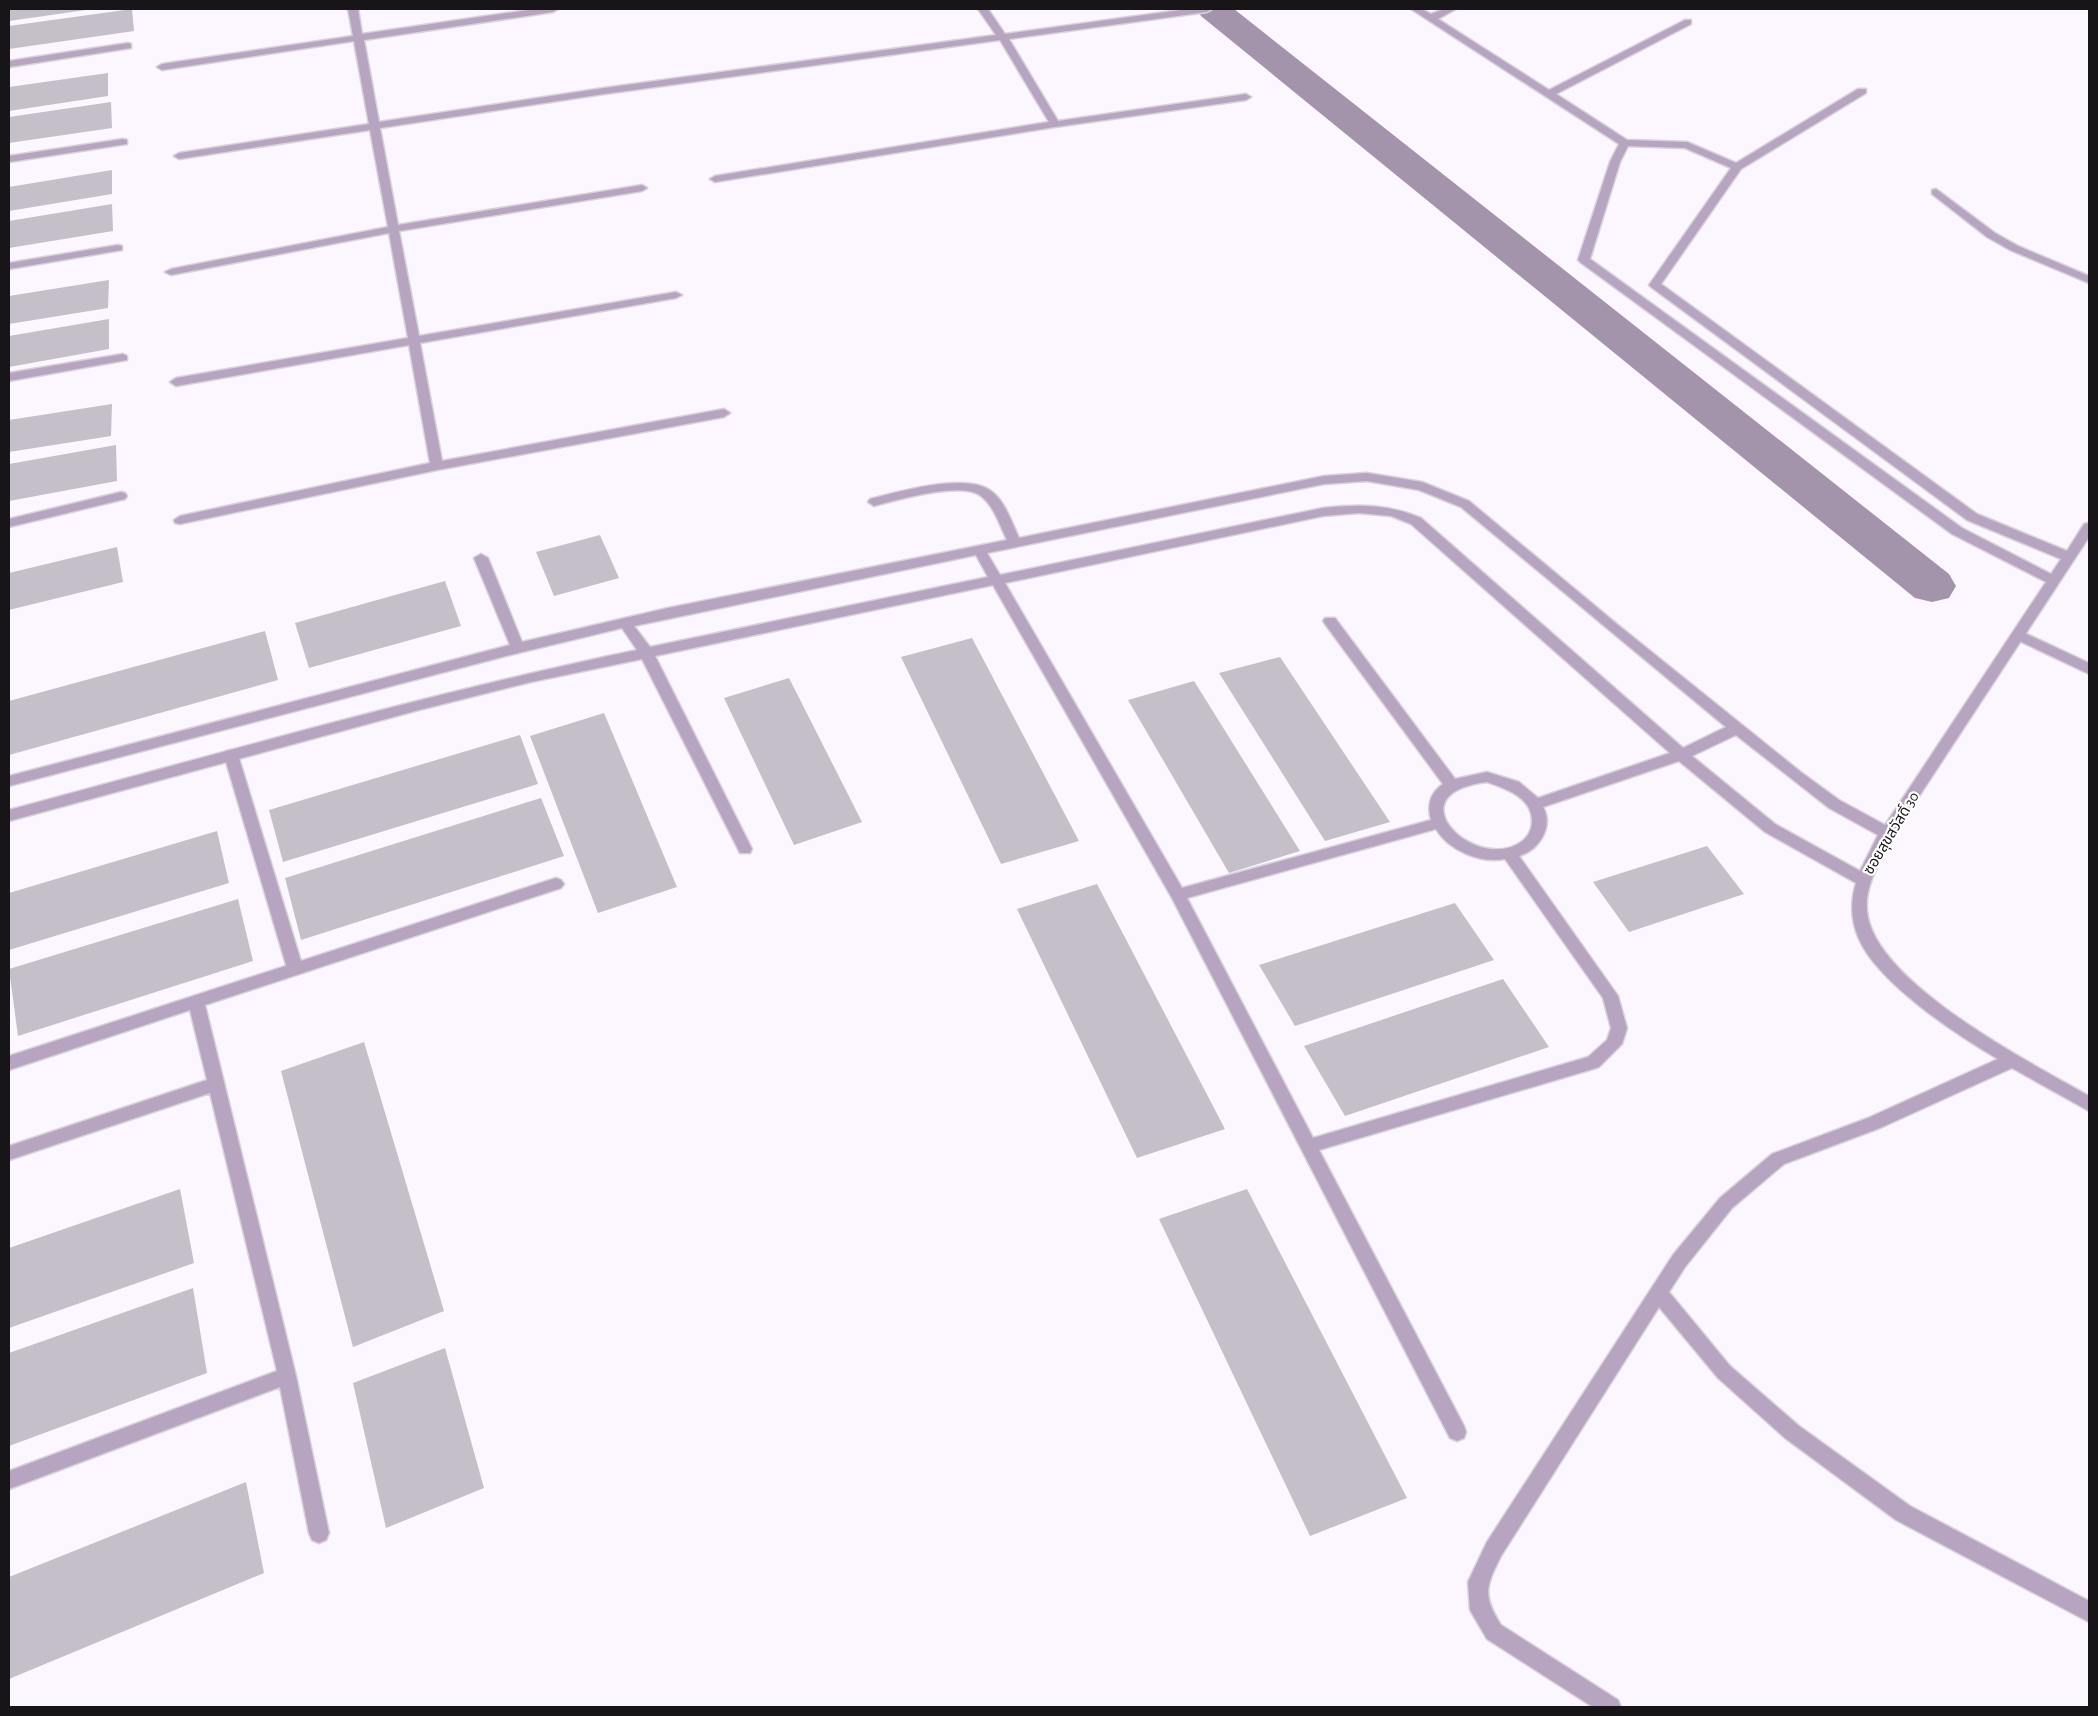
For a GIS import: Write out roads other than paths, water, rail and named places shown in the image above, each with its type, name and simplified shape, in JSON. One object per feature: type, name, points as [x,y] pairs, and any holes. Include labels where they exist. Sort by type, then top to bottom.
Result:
[{"type":"street","points":[[353,9],[437,466]]},
{"type":"street","points":[[162,67],[553,9]]},
{"type":"street","points":[[983,9],[1003,37],[1055,124]]},
{"type":"street","points":[[179,156],[604,91],[1208,9]]},
{"type":"street","points":[[1416,9],[1625,143],[1687,145],[1737,167]]},
{"type":"street","points":[[1431,18],[1450,9]]},
{"type":"street","points":[[1549,94],[1688,22]]},
{"type":"street","points":[[9,64],[128,46]]},
{"type":"street","points":[[1862,90],[1737,167],[1655,285],[1972,517],[2069,558]]},
{"type":"street","points":[[715,179],[1055,124],[1246,97]]},
{"type":"street","points":[[9,159],[123,142]]},
{"type":"street","points":[[1625,143],[1615,162],[1584,260],[1957,531],[2054,581]]},
{"type":"street","points":[[171,272],[394,230],[642,188]]},
{"type":"street","points":[[1936,192],[1991,235],[2014,248],[2089,280]]},
{"type":"street","points":[[9,266],[118,248]]},
{"type":"street","points":[[176,382],[676,295]]},
{"type":"street","points":[[9,377],[123,358]]},
{"type":"street","points":[[180,520],[437,466],[724,413]]},
{"type":"street","points":[[9,781],[518,648],[808,583],[980,551],[1324,480],[1367,477],[1422,486],[1465,504],[1613,628],[1834,804],[1887,834]]},
{"type":"street","points":[[874,502],[961,486],[985,492],[996,506],[1015,544]]},
{"type":"street","points":[[9,523],[120,496]]},
{"type":"street","points":[[9,816],[419,705],[646,652],[1323,512],[1362,508],[1396,512],[1416,521],[1681,755],[1770,828],[1863,880]]},
{"type":"street","name":"ซอยสุขสวัสดิ์ 30","points":[[2089,527],[1887,834],[1863,880],[1859,912],[1866,937],[1904,983],[1950,1020],[2012,1060],[2089,1104]]},
{"type":"street","points":[[980,551],[1178,895],[1457,1432]]},
{"type":"street","points":[[481,558],[518,648]]},
{"type":"street","points":[[1330,622],[1451,784]]},
{"type":"street","points":[[626,624],[646,652],[745,849]]},
{"type":"street","points":[[2018,635],[2089,669]]},
{"type":"street","points":[[1536,804],[1681,755],[1738,728]]},
{"type":"street","points":[[231,755],[295,968]]},
{"type":"street","points":[[1486,777],[1507,781],[1524,791],[1536,804],[1541,819],[1538,834],[1527,846],[1509,853],[1487,854],[1466,848],[1449,837],[1439,823],[1436,808],[1440,795],[1451,784],[1467,778],[1486,777]]},
{"type":"street","points":[[1178,895],[1439,823]]},
{"type":"street","points":[[1310,1146],[1593,1062],[1614,1044],[1619,1028],[1610,996],[1509,853]]},
{"type":"street","points":[[9,1063],[556,884]]},
{"type":"street","points":[[196,1001],[287,1376],[319,1533]]},
{"type":"street","points":[[1611,1707],[1494,1632],[1480,1610],[1478,1582],[1494,1548],[1679,1261],[1726,1203],[1778,1160],[1874,1123],[2012,1060]]},
{"type":"street","points":[[9,1154],[216,1084]]},
{"type":"street","points":[[1659,1293],[1724,1372],[1800,1438],[1903,1513],[2089,1612]]},
{"type":"street","points":[[9,1480],[287,1376]]},
{"type":"waterway","points":[[1213,9],[1932,586]]}]
